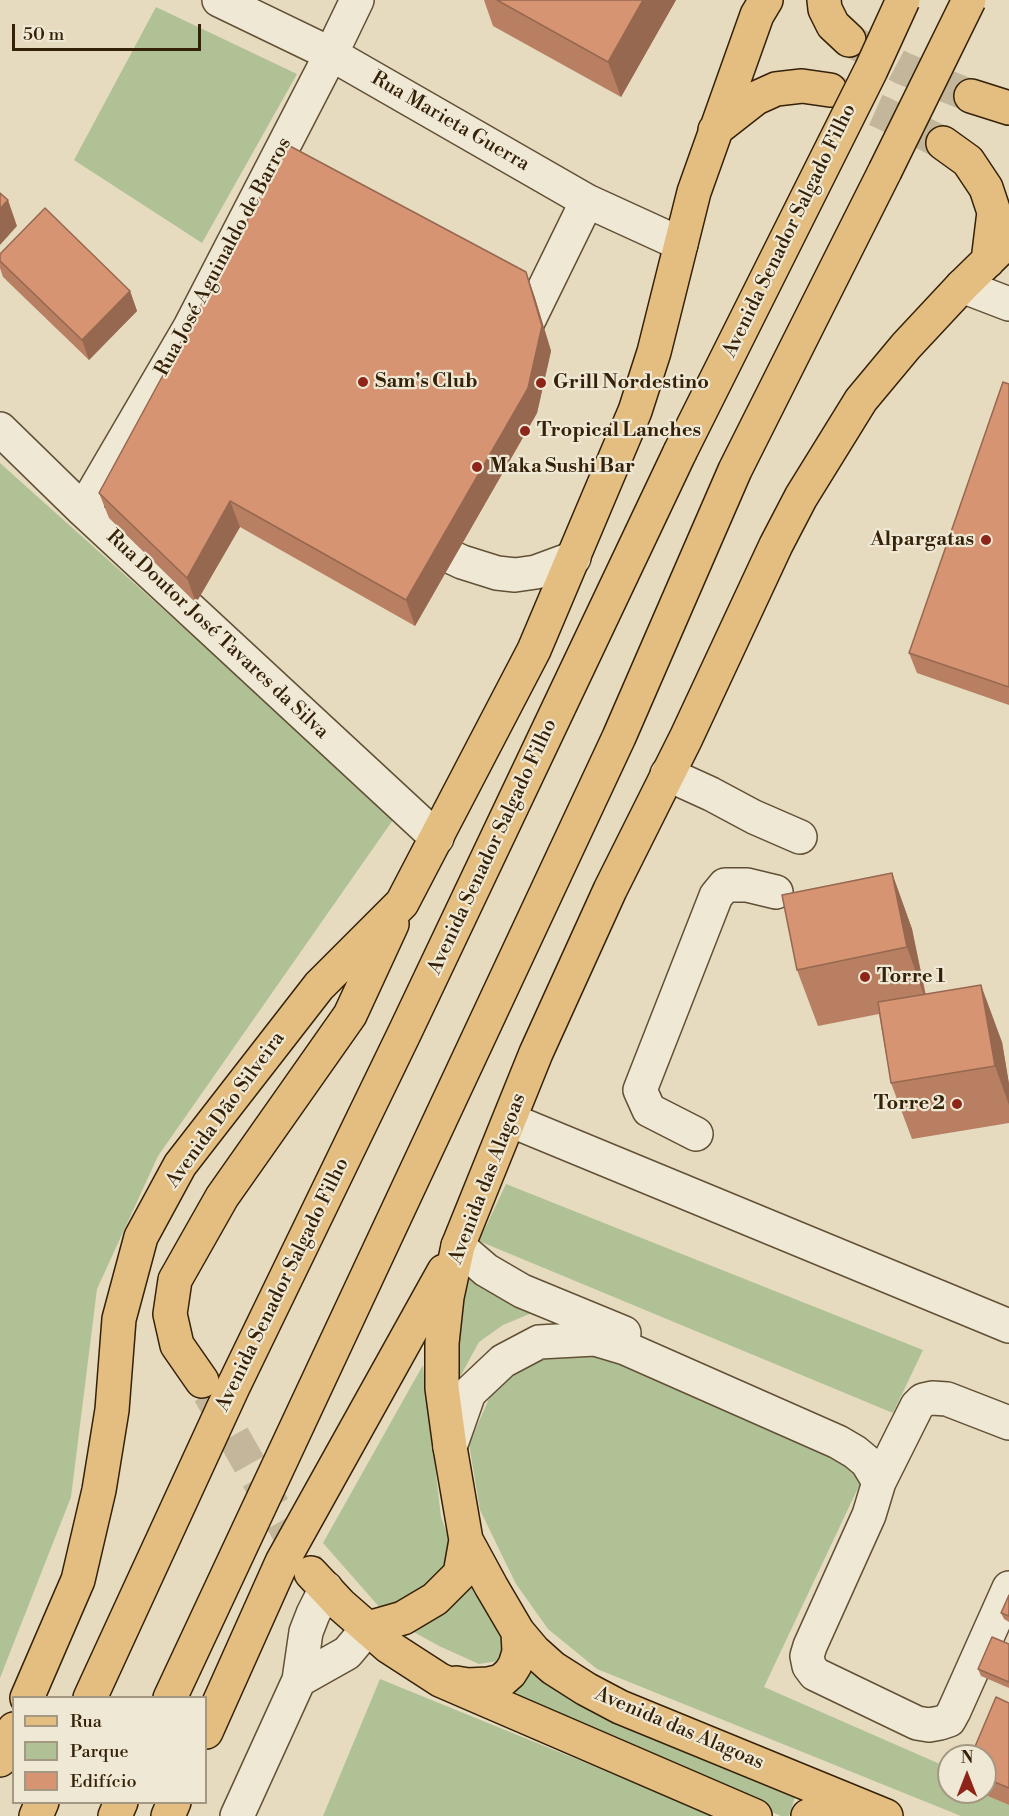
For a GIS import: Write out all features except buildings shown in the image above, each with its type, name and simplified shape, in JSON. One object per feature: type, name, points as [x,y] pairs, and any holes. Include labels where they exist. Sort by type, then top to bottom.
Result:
[{"type":"main road","points":[[574,558],[635,411],[654,352],[694,192],[757,15],[766,0]]},
{"type":"main road","points":[[824,0],[825,9],[833,25],[849,40]]},
{"type":"main road","name":"Avenida Senador Salgado Filho","points":[[91,1696],[233,1387],[405,1032],[680,452],[871,70],[903,0]]},
{"type":"main road","points":[[171,1696],[619,737],[735,470],[969,0]]},
{"type":"main road","points":[[715,130],[756,98],[776,89],[802,86],[830,90]]},
{"type":"main road","points":[[971,96],[1009,108]]},
{"type":"main road","points":[[667,774],[801,496],[861,400],[906,346],[998,251],[994,213],[986,188],[968,161],[943,143]]},
{"type":"main road","name":"Avenida Dão Silveira","points":[[28,1696],[78,1580],[99,1490],[112,1410],[119,1319],[141,1237],[180,1165],[319,986],[402,903],[534,650],[574,558]]},
{"type":"main road","name":"Avenida das Alagoas","points":[[667,774],[610,890],[536,1053],[458,1246],[447,1297],[442,1343],[442,1388],[466,1540],[518,1632],[534,1651],[554,1668],[586,1689],[620,1707],[886,1816]]},
{"type":"main road","points":[[202,1381],[177,1345],[170,1314],[175,1280],[222,1197],[350,1015],[402,903]]},
{"type":"main road","points":[[207,1730],[282,1562],[458,1246]]},
{"type":"main road","points":[[368,1628],[403,1618],[435,1599],[460,1574],[466,1540]]},
{"type":"main road","points":[[319,1580],[340,1605],[389,1647],[440,1680],[755,1816]]},
{"type":"main road","points":[[440,1680],[468,1685],[501,1681],[515,1665],[519,1652],[518,1632]]},
{"type":"main road","points":[[0,1760],[12,1733]]},
{"type":"main road","points":[[808,1816],[822,1810],[835,1810],[859,1816]]},
{"type":"street","name":"Rua Marieta Guerra","points":[[219,0],[331,54],[586,201],[681,244]]},
{"type":"street","name":"Rua José Aguinaldo de Barros","points":[[83,510],[189,327],[357,0]]},
{"type":"street","points":[[507,364],[586,201]]},
{"type":"street","points":[[962,286],[1009,304]]},
{"type":"street","points":[[496,309],[527,324]]},
{"type":"street","name":"Rua Doutor José Tavares da Silva","points":[[0,429],[83,510],[437,838]]},
{"type":"street","points":[[434,512],[409,537],[462,562],[497,573],[515,575],[536,572],[574,558]]},
{"type":"street","points":[[667,774],[800,837]]},
{"type":"street","points":[[696,1134],[649,1110],[640,1090],[716,896],[725,885],[747,885],[776,892]]},
{"type":"street","points":[[510,1120],[1009,1326]]},
{"type":"street","points":[[458,1246],[486,1270],[522,1291],[898,1446]]},
{"type":"street","points":[[450,1447],[469,1393],[503,1361],[539,1342],[595,1339],[625,1348],[837,1442],[867,1462],[879,1482]]},
{"type":"street","points":[[1009,1423],[947,1399],[923,1400],[917,1406],[879,1482],[869,1515],[810,1646],[807,1656],[809,1666],[814,1674],[917,1723],[940,1724],[949,1720],[1009,1588]]},
{"type":"street","points":[[237,1816],[299,1680],[306,1632],[313,1614],[319,1580]]},
{"type":"street","points":[[299,1680],[347,1653],[368,1628]]},
{"type":"green space","points":[[156,7],[297,74],[202,243],[74,160]]},
{"type":"green space","points":[[0,463],[395,817],[158,1156],[97,1289],[71,1497],[0,1678]]},
{"type":"green space","points":[[506,1184],[923,1350],[893,1413],[479,1241]]},
{"type":"green space","points":[[472,1258],[532,1313],[503,1325],[479,1342],[460,1377],[455,1328]]},
{"type":"green space","points":[[575,1345],[611,1348],[866,1471],[764,1687],[937,1763],[937,1804],[997,1804],[997,1800],[1009,1805],[1009,1816],[961,1816],[597,1669],[548,1629],[516,1584],[480,1510],[469,1444],[492,1392],[529,1360]]},
{"type":"green space","points":[[423,1365],[441,1517],[453,1550],[509,1646],[504,1660],[479,1664],[439,1646],[389,1618],[323,1543]]},
{"type":"green space","points":[[533,1667],[796,1794],[789,1816],[781,1816],[506,1691]]},
{"type":"green space","points":[[380,1679],[716,1816],[323,1816]]},
{"type":"tunnel","points":[[853,42],[902,68],[971,96]]},
{"type":"tunnel","points":[[831,90],[943,143]]},
{"type":"tunnel","points":[[209,1393],[311,1573]]},
{"type":"place","name":"Sam's Club","points":[[363,382]]},
{"type":"place","name":"Grill Nordestino","points":[[541,383]]},
{"type":"place","name":"Tropical Lanches","points":[[525,431]]},
{"type":"place","name":"Maka Sushi Bar","points":[[477,467]]},
{"type":"place","name":"Alpargatas","points":[[986,540]]},
{"type":"place","name":"Torre 1","points":[[865,977]]},
{"type":"place","name":"Torre 2","points":[[957,1104]]}]
